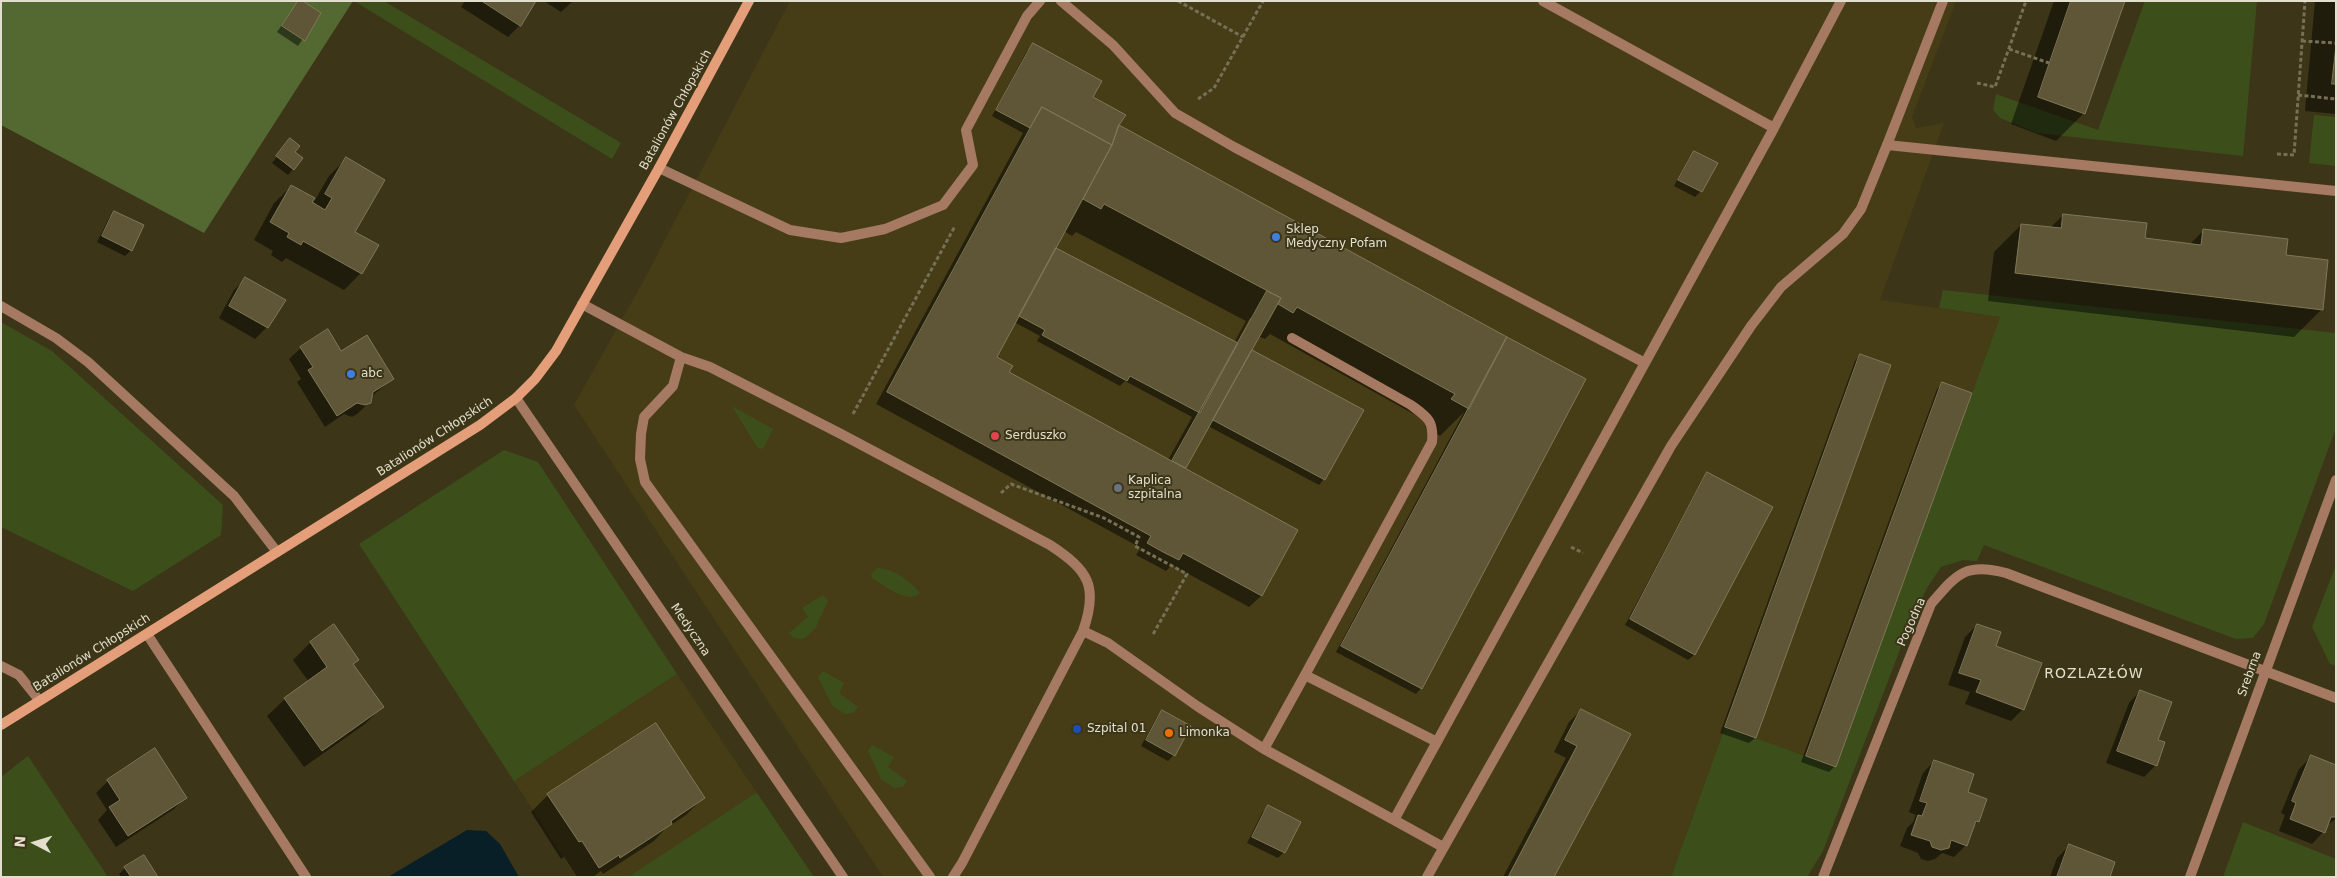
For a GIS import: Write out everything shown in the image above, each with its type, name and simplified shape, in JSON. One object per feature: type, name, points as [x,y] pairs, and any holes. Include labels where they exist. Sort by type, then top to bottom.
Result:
[{"type":"street","name":"Batalionów Chłopskich","points":[[1,726],[39,700],[480,425],[516,398],[535,379],[556,351],[659,168],[749,1]]},
{"type":"street","points":[[659,168],[790,230],[841,238],[885,229],[943,205],[973,165],[966,130],[1027,16],[1040,1]]},
{"type":"street","points":[[1061,1],[1113,45],[1175,113],[1234,147],[1645,363]]},
{"type":"street","points":[[1543,1],[1774,128]]},
{"type":"street","points":[[1394,820],[1774,128],[1841,1]]},
{"type":"street","points":[[1427,877],[1671,446],[1751,326],[1781,287],[1843,234],[1861,209],[1943,1]]},
{"type":"street","points":[[1887,145],[2336,192]]},
{"type":"street","points":[[582,304],[681,357],[710,368],[841,434],[1050,545],[1070,558],[1084,575],[1091,593],[1090,610],[1083,631],[962,864],[953,877]]},
{"type":"street","points":[[1,306],[56,338],[88,362],[234,496],[277,552]]},
{"type":"street","points":[[1264,749],[1432,442],[1433,430],[1428,418],[1411,405],[1292,338]]},
{"type":"street","points":[[681,357],[673,386],[644,418],[640,459],[645,482],[930,877]]},
{"type":"street","name":"Medyczna","points":[[516,398],[844,877]]},
{"type":"street","name":"Srebrna","points":[[2190,877],[2336,480]]},
{"type":"street","name":"Pogodna","points":[[1823,877],[1932,604],[1954,578],[1973,568],[1990,569],[2006,573],[2336,698]]},
{"type":"street","points":[[1083,631],[1108,643],[1197,706],[1264,749],[1443,846]]},
{"type":"street","points":[[147,634],[306,877]]},
{"type":"street","points":[[1,666],[20,675],[39,700]]},
{"type":"street","points":[[1305,675],[1437,742]]},
{"type":"path","points":[[1178,1],[1243,37]]},
{"type":"path","points":[[1175,113],[1214,88],[1263,1]]},
{"type":"path","points":[[1977,83],[1995,87],[2026,1]]},
{"type":"path","points":[[2277,154],[2294,156],[2305,1]]},
{"type":"path","points":[[2302,41],[2336,42]]},
{"type":"path","points":[[2009,49],[2049,63]]},
{"type":"path","points":[[2298,95],[2336,99]]},
{"type":"path","points":[[853,415],[957,221]]},
{"type":"path","points":[[1000,493],[1012,484],[1104,518],[1139,537],[1135,546],[1187,574],[1152,636]]},
{"type":"path","points":[[1550,536],[1604,563]]},
{"type":"shaded area","points":[[790,1],[1956,1],[1912,117],[1916,128],[1944,123],[1880,300],[2000,317],[1836,767],[1725,727],[1671,877],[883,877],[574,405],[644,280]]},
{"type":"shaded area","points":[[677,674],[757,793],[628,877],[576,877],[514,781]]},
{"type":"green space","points":[[1,1],[353,1],[204,233],[1,125]]},
{"type":"green space","points":[[354,1],[384,1],[621,143],[612,159]]},
{"type":"green space","points":[[2145,1],[2257,1],[2243,156],[2037,133],[2000,118],[1993,110],[1996,94],[2098,130]]},
{"type":"green space","points":[[2314,115],[2336,117],[2336,166],[2309,163]]},
{"type":"green space","points":[[1943,290],[2336,333],[2336,428],[2264,624],[2253,638],[2236,639],[1984,545],[1977,561],[1963,560],[1941,567],[1927,588],[1909,626],[1823,851],[1807,877],[1671,877],[1725,727],[1836,767],[2000,317],[1939,308]]},
{"type":"green space","points":[[1,322],[52,351],[223,505],[221,535],[133,591],[1,527]]},
{"type":"green space","points":[[732,406],[773,429],[763,449],[757,447]]},
{"type":"green space","points":[[504,450],[538,462],[677,674],[514,781],[359,544]]},
{"type":"green space","points":[[2336,565],[2336,666],[2330,664],[2312,627]]},
{"type":"green space","points":[[877,568],[889,570],[901,576],[920,593],[909,597],[890,590],[873,579],[871,574]]},
{"type":"green space","points":[[823,595],[828,601],[815,629],[803,639],[794,638],[789,633],[808,617],[802,608]]},
{"type":"green space","points":[[823,671],[844,683],[839,693],[858,707],[853,713],[845,714],[832,705],[818,677]]},
{"type":"green space","points":[[872,745],[894,757],[888,767],[907,781],[903,787],[894,788],[881,779],[868,751]]},
{"type":"green space","points":[[28,756],[108,877],[1,877],[1,777]]},
{"type":"green space","points":[[757,793],[814,877],[628,877],[753,795]]},
{"type":"green space","points":[[2243,822],[2336,859],[2336,877],[2223,877]]},
{"type":"water","points":[[467,830],[486,831],[500,844],[519,877],[388,877]]},
{"type":"building","points":[[298,1],[303,1],[321,13],[305,41],[282,26]]},
{"type":"building","points":[[482,1],[536,1],[521,26]]},
{"type":"building","points":[[2071,1],[2125,1],[2085,114],[2038,97]]},
{"type":"building","points":[[1033,43],[1102,81],[1093,97],[1126,115],[1119,125],[1112,145],[1042,107],[1030,128],[996,110]]},
{"type":"building","points":[[2336,46],[2336,84],[2332,84]]},
{"type":"building","points":[[1042,107],[1112,145],[997,357],[1013,366],[1009,372],[1298,530],[1262,596],[1183,553],[1179,560],[1163,552],[1147,543],[1151,536],[887,392]]},
{"type":"building","points":[[1119,125],[1507,337],[1469,409],[1451,399],[1455,394],[1297,307],[1293,313],[1278,304],[1281,298],[1104,204],[1101,209],[1083,199],[1112,145]]},
{"type":"building","points":[[290,138],[300,146],[295,152],[303,158],[294,170],[276,156]]},
{"type":"building","points":[[1694,151],[1718,163],[1702,192],[1678,180]]},
{"type":"building","points":[[346,157],[385,180],[355,232],[379,245],[362,274],[303,241],[301,245],[287,237],[289,233],[270,222],[291,185],[315,198],[312,202],[325,210],[332,198],[325,194]]},
{"type":"building","points":[[114,211],[144,225],[132,251],[102,236]]},
{"type":"building","points":[[2063,214],[2147,223],[2145,238],[2201,245],[2203,229],[2288,239],[2286,255],[2328,260],[2323,310],[2015,273],[2021,224],[2061,228]]},
{"type":"building","points":[[1056,248],[1238,343],[1200,413],[1130,376],[1127,381],[1042,335],[1045,330],[1019,316]]},
{"type":"building","points":[[245,277],[286,300],[268,328],[229,306]]},
{"type":"building","points":[[1267,291],[1281,298],[1186,468],[1172,461]]},
{"type":"building","name":"abc","points":[[328,329],[341,351],[367,335],[394,379],[373,392],[371,403],[365,405],[357,403],[337,416],[308,370],[313,367],[300,347]]},
{"type":"building","points":[[1507,337],[1586,379],[1422,689],[1341,646]]},
{"type":"building","points":[[1252,350],[1364,410],[1325,480],[1213,420]]},
{"type":"building","points":[[1860,354],[1891,365],[1756,738],[1725,727]]},
{"type":"building","points":[[1942,382],[1972,393],[1836,767],[1806,756]]},
{"type":"building","points":[[1707,472],[1773,507],[1695,655],[1630,619]]},
{"type":"building","points":[[334,624],[359,660],[353,664],[384,707],[322,751],[284,698],[327,667],[310,642]]},
{"type":"building","points":[[1977,624],[2001,632],[1996,646],[2042,663],[2024,710],[1976,692],[1981,680],[1959,673]]},
{"type":"building","points":[[2140,690],[2172,702],[2158,740],[2165,742],[2157,766],[2117,751]]},
{"type":"building","points":[[1581,709],[1631,734],[1554,877],[1508,877],[1577,746],[1565,740]]},
{"type":"building","name":"Limonka","points":[[1162,710],[1191,726],[1175,756],[1146,740]]},
{"type":"building","points":[[656,723],[705,798],[671,821],[672,824],[620,858],[619,855],[599,868],[582,841],[579,842],[547,794]]},
{"type":"building","points":[[155,748],[187,798],[128,836],[109,807],[120,800],[107,780]]},
{"type":"building","points":[[2311,755],[2336,765],[2336,817],[2331,817],[2325,833],[2290,819],[2296,803],[2292,801]]},
{"type":"building","points":[[1934,760],[1974,774],[1968,792],[1987,799],[1979,822],[1976,821],[1967,846],[1951,840],[1949,848],[1941,850],[1932,847],[1930,841],[1911,835],[1918,815],[1922,816],[1927,803],[1920,801]]},
{"type":"building","points":[[1268,805],[1301,822],[1285,853],[1252,837]]},
{"type":"building","points":[[2069,844],[2115,862],[2110,877],[2057,877]]},
{"type":"building","points":[[144,855],[158,877],[131,877],[124,867]]},
{"type":"place","name":"Sklep Medyczny Pofam","points":[[1276,237]]},
{"type":"place","name":"abc","points":[[351,374]]},
{"type":"place","name":"Serduszko","points":[[995,436]]},
{"type":"place","name":"Kaplica szpitalna","points":[[1118,488]]},
{"type":"place","name":"Szpital 01","points":[[1077,729]]},
{"type":"place","name":"Limonka","points":[[1169,733]]},
{"type":"district","name":"ROZLAZŁÓW","points":[[2094,674]]}]
